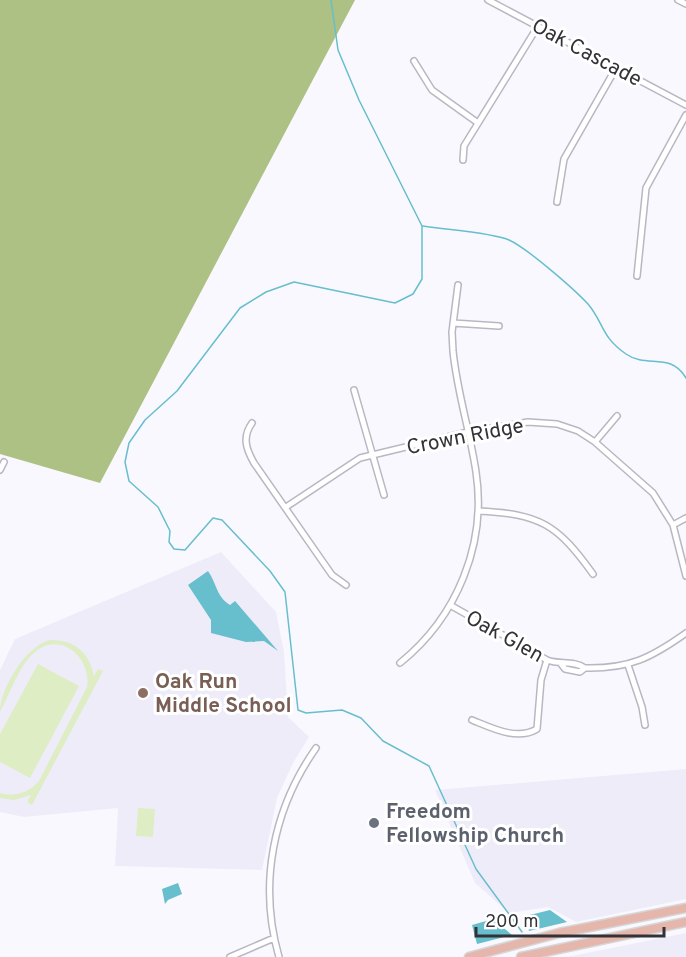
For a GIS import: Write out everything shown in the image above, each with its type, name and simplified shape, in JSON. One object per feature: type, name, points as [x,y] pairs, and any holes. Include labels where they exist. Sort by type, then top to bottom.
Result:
[{"type":"main road","points":[[469,957],[559,933],[686,908]]},
{"type":"main road","points":[[521,957],[686,922]]},
{"type":"street","name":"Oak Cascade","points":[[488,0],[686,105]]},
{"type":"street","points":[[678,0],[686,4]]},
{"type":"street","points":[[463,160],[464,146],[538,26]]},
{"type":"street","points":[[414,61],[432,90],[478,123]]},
{"type":"street","points":[[557,202],[564,159],[616,68]]},
{"type":"street","points":[[637,276],[646,188],[686,114]]},
{"type":"street","points":[[400,663],[427,637],[450,605],[470,562],[478,511],[477,473],[454,360],[453,323],[458,285]]},
{"type":"street","points":[[453,323],[499,326]]},
{"type":"street","points":[[354,390],[384,495]]},
{"type":"street","points":[[595,442],[617,416]]},
{"type":"street","name":"Crown Ridge","points":[[286,507],[343,468],[374,454],[468,432],[536,422],[564,426],[595,442],[652,494],[673,525],[686,576]]},
{"type":"street","points":[[252,423],[245,437],[247,451],[332,575],[346,585]]},
{"type":"street","points":[[0,470],[4,462]]},
{"type":"street","points":[[478,511],[520,515],[541,522],[566,539],[593,574]]},
{"type":"street","points":[[673,525],[686,518]]},
{"type":"street","name":"Oak Glen","points":[[450,605],[547,660],[561,664],[565,669],[580,672],[585,668],[628,665],[657,653],[686,633]]},
{"type":"street","points":[[472,720],[509,733],[530,733],[537,729],[541,680],[547,660]]},
{"type":"street","points":[[628,665],[642,707],[645,725]]},
{"type":"street","points":[[279,957],[274,938],[270,881],[276,834],[286,798],[316,748]]},
{"type":"street","points":[[230,957],[274,938]]},
{"type":"shaded area","name":"Oak Run Middle School","points":[[221,552],[276,612],[284,652],[288,717],[309,737],[293,763],[277,798],[262,870],[115,866],[118,808],[24,817],[0,812],[0,670],[15,639]]},
{"type":"shaded area","points":[[686,769],[686,899],[576,922],[548,907],[509,913],[475,883],[435,790]]},
{"type":"shaded area","points":[[686,933],[686,957],[567,957]]},
{"type":"green space","points":[[0,0],[355,0],[100,483],[0,454]]},
{"type":"green space","points":[[50,640],[67,642],[80,649],[89,660],[94,676],[98,669],[103,671],[32,805],[27,802],[31,795],[14,800],[0,798],[0,793],[21,793],[39,781],[87,687],[85,667],[73,651],[64,646],[55,644],[45,646],[29,658],[0,712],[1,702],[9,680],[16,669],[32,650]]},
{"type":"green space","points":[[38,664],[79,686],[30,778],[0,762],[0,734]]},
{"type":"green space","points":[[138,808],[155,809],[153,837],[136,836]]},
{"type":"water","points":[[208,571],[222,598],[230,605],[235,601],[278,651],[264,641],[246,642],[211,633],[211,620],[188,585]]},
{"type":"water","points":[[178,883],[182,894],[168,900],[165,904],[162,889]]},
{"type":"water","points":[[550,910],[567,922],[529,931],[526,916]]},
{"type":"water","points":[[493,919],[512,935],[477,944],[472,925]]},
{"type":"waterway","points":[[331,0],[338,50],[359,100],[422,226],[422,279],[413,294],[395,303],[294,282],[266,292],[240,308],[177,391],[145,420],[129,443],[125,462],[129,481],[158,507],[170,531],[169,542],[174,549],[185,550],[213,518],[222,520],[270,571],[285,592],[298,710],[306,713],[342,710],[361,718],[383,741],[429,766],[476,869],[522,932]]},
{"type":"waterway","points":[[423,226],[490,235],[517,244],[550,269],[588,304],[607,336],[618,348],[634,358],[673,365],[686,378]]},
{"type":"place","name":"Oak Run Middle School","points":[[143,693]]},
{"type":"place","name":"Freedom Fellowship Church","points":[[374,823]]}]
